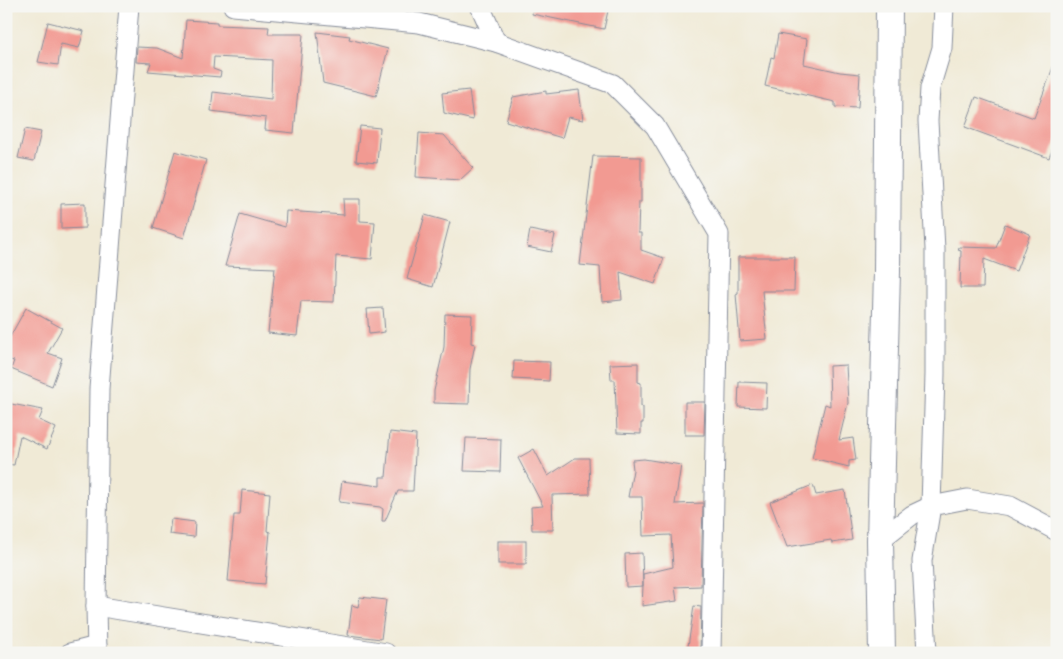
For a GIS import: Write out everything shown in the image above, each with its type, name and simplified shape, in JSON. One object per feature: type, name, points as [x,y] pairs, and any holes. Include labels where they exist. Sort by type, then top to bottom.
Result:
[{"type":"main road","points":[[882,653],[880,540],[887,272],[889,6]]},
{"type":"street","points":[[70,653],[97,649],[99,389],[130,6]]},
{"type":"street","points":[[233,6],[419,23],[496,42],[613,84],[655,126],[719,234],[711,653]]},
{"type":"street","points":[[480,6],[496,42]]},
{"type":"street","points":[[927,653],[922,561],[931,506],[935,374],[935,249],[928,121],[930,88],[942,48],[944,6]]},
{"type":"street","points":[[880,540],[912,515],[931,506],[967,499],[1010,506],[1057,531]]},
{"type":"street","points":[[96,606],[386,653]]},
{"type":"building","points":[[533,6],[609,6],[604,29],[532,14]]},
{"type":"building","points":[[186,20],[217,22],[217,25],[269,27],[268,34],[303,34],[294,133],[265,130],[266,118],[211,111],[213,92],[271,99],[272,60],[214,57],[213,69],[221,72],[220,77],[148,71],[151,63],[136,62],[137,47],[157,48],[183,58]]},
{"type":"building","points":[[48,22],[84,31],[79,48],[61,44],[58,65],[38,62]]},
{"type":"building","points":[[317,32],[350,36],[349,39],[388,49],[376,96],[323,83]]},
{"type":"building","points":[[778,34],[807,39],[804,64],[840,72],[860,74],[858,108],[835,107],[835,102],[765,86],[771,57],[774,58]]},
{"type":"building","points":[[1055,62],[1057,62],[1057,138],[1049,158],[965,127],[976,97],[1034,118]]},
{"type":"building","points":[[469,90],[473,120],[444,113],[442,93]]},
{"type":"building","points":[[579,90],[583,120],[568,117],[562,138],[506,121],[513,97],[546,91],[546,94]]},
{"type":"building","points":[[360,126],[380,128],[377,163],[356,161]]},
{"type":"building","points":[[25,129],[41,132],[34,161],[18,158]]},
{"type":"building","points":[[419,133],[444,135],[473,168],[460,180],[416,177]]},
{"type":"building","points":[[175,151],[206,160],[184,238],[153,228]]},
{"type":"building","points":[[593,156],[641,157],[641,202],[639,202],[638,233],[641,233],[641,250],[664,258],[655,284],[620,272],[622,300],[602,302],[600,267],[580,265]]},
{"type":"building","points":[[343,199],[360,199],[360,221],[375,222],[372,259],[336,256],[334,302],[301,301],[297,336],[268,333],[275,268],[225,266],[240,214],[285,227],[286,211],[344,215]]},
{"type":"building","points":[[85,203],[85,228],[61,229],[61,204]]},
{"type":"building","points":[[425,215],[450,222],[433,287],[407,279]]},
{"type":"building","points":[[1005,224],[1030,234],[1016,271],[984,259],[983,288],[960,288],[961,251],[958,250],[959,247],[996,248]]},
{"type":"building","points":[[530,230],[555,235],[551,252],[527,247]]},
{"type":"building","points":[[738,257],[795,257],[794,291],[762,291],[767,339],[740,341],[736,294],[738,293]]},
{"type":"building","points":[[26,308],[62,328],[48,353],[62,358],[52,386],[11,369],[14,361],[6,359],[6,344]]},
{"type":"building","points":[[383,308],[385,332],[369,334],[367,309]]},
{"type":"building","points":[[445,314],[472,315],[471,343],[475,344],[470,369],[469,404],[434,403],[434,391],[444,347]]},
{"type":"building","points":[[514,361],[550,362],[549,381],[513,379]]},
{"type":"building","points":[[638,363],[638,382],[641,383],[641,407],[643,407],[641,434],[617,433],[615,380],[611,380],[610,364]]},
{"type":"building","points":[[846,365],[848,403],[839,440],[853,438],[856,460],[849,461],[849,467],[812,458],[825,404],[830,406],[829,366]]},
{"type":"building","points":[[739,382],[767,383],[766,408],[738,407]]},
{"type":"building","points":[[685,402],[705,402],[704,435],[685,435]]},
{"type":"building","points":[[6,403],[43,410],[39,420],[56,428],[47,449],[20,436],[14,465],[6,464]]},
{"type":"building","points":[[390,432],[416,435],[413,491],[398,491],[385,521],[382,521],[383,509],[380,507],[339,502],[342,481],[380,486],[380,477],[386,477]]},
{"type":"building","points":[[466,438],[501,439],[500,472],[464,471]]},
{"type":"building","points":[[534,449],[548,476],[575,458],[589,458],[590,494],[552,495],[553,530],[532,530],[531,507],[543,506],[518,458]]},
{"type":"building","points":[[644,459],[681,465],[675,504],[703,503],[701,586],[675,587],[677,601],[642,606],[643,574],[673,567],[671,535],[643,536],[642,497],[628,497],[633,470],[632,460]]},
{"type":"building","points":[[813,485],[816,495],[845,490],[852,540],[832,543],[831,540],[787,547],[770,502]]},
{"type":"building","points":[[242,490],[270,493],[267,531],[270,532],[265,584],[228,581],[234,515],[240,515]]},
{"type":"building","points":[[171,519],[195,522],[194,537],[169,534]]},
{"type":"building","points":[[498,541],[526,541],[526,564],[498,564]]},
{"type":"building","points":[[642,553],[643,586],[626,587],[625,554]]},
{"type":"building","points":[[360,597],[386,600],[381,639],[348,635],[352,605],[358,607]]},
{"type":"building","points":[[694,606],[701,607],[700,653],[687,653]]}]
